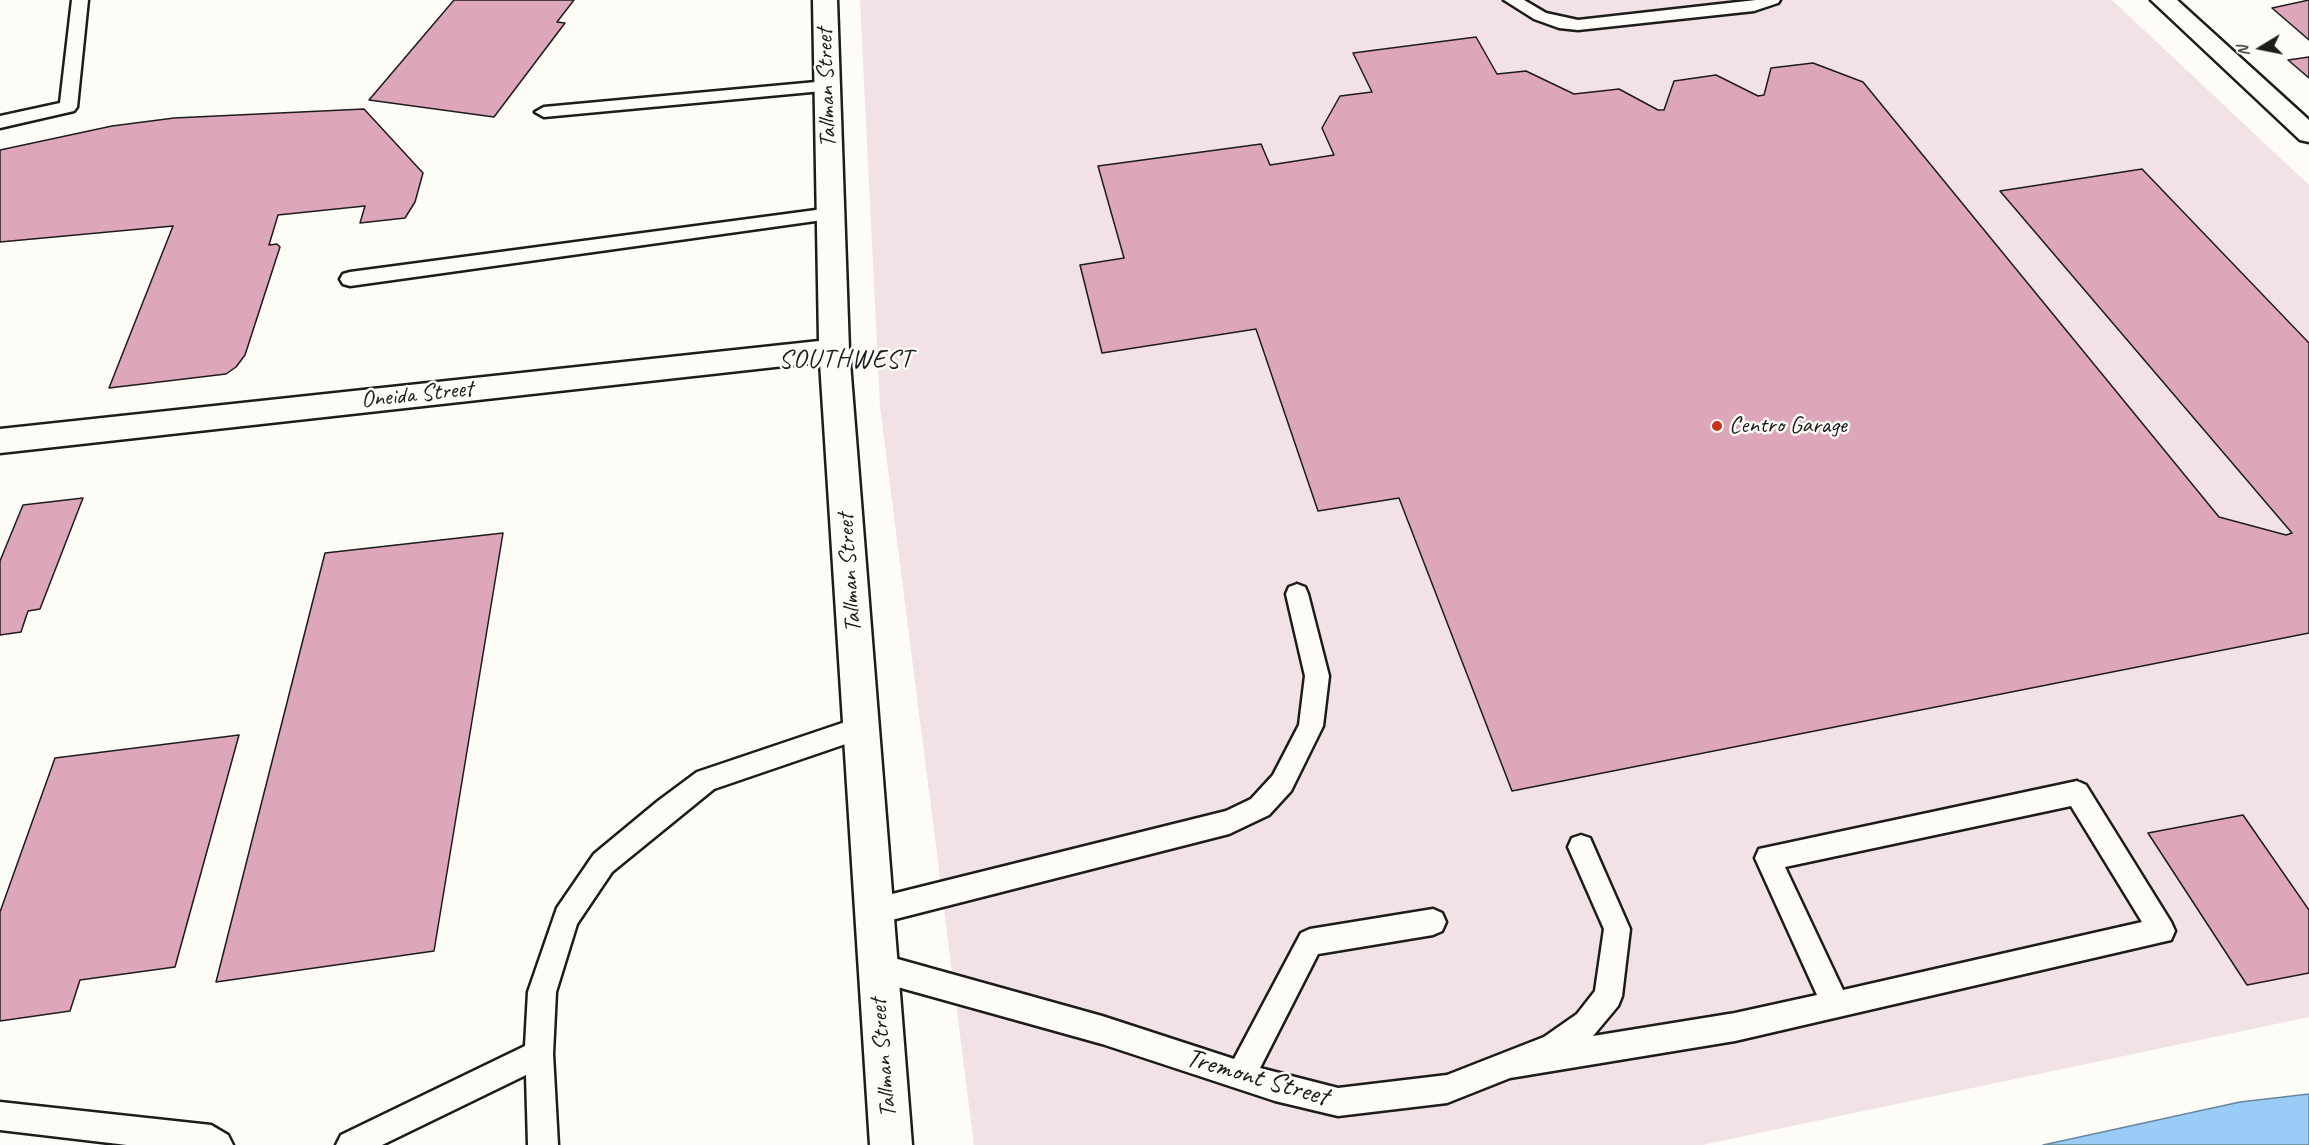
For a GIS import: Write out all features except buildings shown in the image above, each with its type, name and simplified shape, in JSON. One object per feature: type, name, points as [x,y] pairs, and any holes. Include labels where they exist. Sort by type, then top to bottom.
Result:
[{"type":"street","name":"Tallman Street","points":[[825,0],[834,350],[872,912],[891,1145]]},
{"type":"street","points":[[2163,0],[2309,134]]},
{"type":"street","name":"Oneida Street","points":[[0,441],[834,350]]},
{"type":"lane","points":[[0,122],[68,107],[80,0]]},
{"type":"lane","points":[[1512,0],[1540,16],[1558,23],[1578,26],[1754,6],[1772,0]]},
{"type":"lane","points":[[544,112],[827,86]]},
{"type":"lane","points":[[350,279],[614,241],[831,214]]},
{"type":"lane","points":[[872,912],[1229,822],[1260,807],[1282,783],[1311,726],[1317,676],[1297,594]]},
{"type":"lane","points":[[543,1145],[539,1054],[542,992],[566,917],[603,863],[706,780],[860,728]]},
{"type":"lane","points":[[1510,1064],[1735,1027],[1836,1005],[1894,992],[2162,931],[2077,793],[1768,858],[1836,1005]]},
{"type":"lane","name":"Tremont Street","points":[[876,967],[1102,1030],[1275,1088],[1338,1102],[1447,1089],[1553,1047],[1587,1024],[1608,996],[1617,929],[1581,847]]},
{"type":"lane","points":[[1241,1076],[1311,942],[1432,922]]},
{"type":"lane","points":[[351,1145],[539,1054]]},
{"type":"lane","points":[[0,1116],[211,1140],[218,1145]]},
{"type":"shaded area","points":[[860,0],[2112,0],[2309,185],[2309,1017],[1702,1145],[974,1145],[880,407]]},
{"type":"water","points":[[2309,1094],[2309,1145],[2043,1145],[2240,1102]]},
{"type":"place","name":"Centro Garage","points":[[1717,426]]},
{"type":"district","name":"SOUTHWEST","points":[[846,360]]}]
